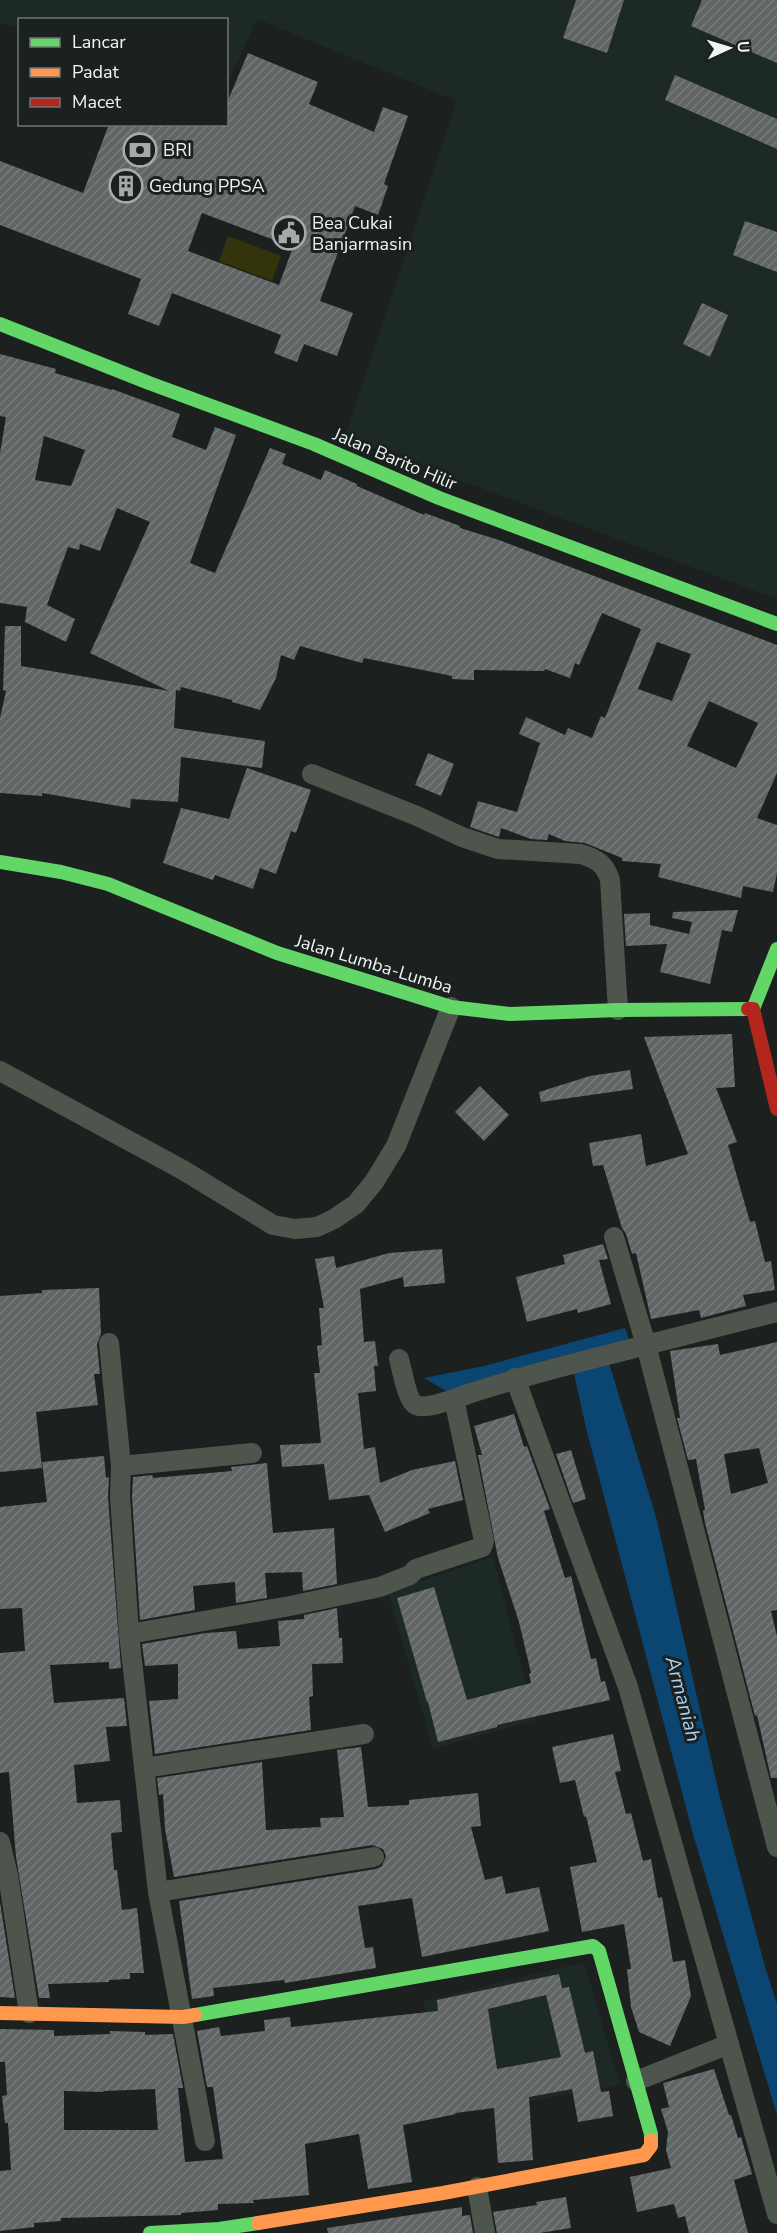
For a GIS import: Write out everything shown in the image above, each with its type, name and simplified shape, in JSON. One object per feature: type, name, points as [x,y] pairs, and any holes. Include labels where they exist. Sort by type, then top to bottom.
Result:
[{"type":"main road","name":"Jalan Barito Hilir","points":[[0,324],[149,383],[314,444],[439,498],[777,624]]},
{"type":"main road","name":"Jalan Lumba-Lumba","points":[[0,862],[61,872],[108,884],[277,953],[451,1007],[510,1014],[753,1009]]},
{"type":"main road","points":[[777,949],[753,1009],[774,1088],[777,1109]]},
{"type":"main road","points":[[0,2013],[183,2017],[593,1946],[599,1951],[651,2134],[651,2146],[644,2156],[477,2187],[219,2229],[150,2233]]},
{"type":"street","points":[[312,774],[417,816],[462,837],[498,849],[581,854],[601,863],[610,880],[618,1010]]},
{"type":"street","points":[[0,1071],[183,1170],[273,1225],[295,1229],[318,1227],[334,1220],[356,1204],[374,1182],[396,1146],[451,1007]]},
{"type":"street","points":[[614,1237],[646,1346],[777,1846]]},
{"type":"street","points":[[399,1359],[410,1400],[414,1404],[423,1406],[454,1399],[515,1378],[777,1312]]},
{"type":"street","points":[[109,1343],[121,1466],[120,1496],[129,1634],[160,1913],[183,2017],[205,2141]]},
{"type":"street","points":[[515,1378],[628,1687],[777,2214]]},
{"type":"street","points":[[129,1634],[290,1606],[380,1587],[410,1575],[416,1569],[482,1546],[484,1541],[454,1399]]},
{"type":"street","points":[[121,1466],[252,1453]]},
{"type":"street","points":[[144,1768],[364,1734]]},
{"type":"street","points":[[0,1842],[8,1875],[29,2013]]},
{"type":"street","points":[[158,1892],[374,1857]]},
{"type":"street","points":[[636,2081],[729,2044]]},
{"type":"street","points":[[477,2187],[485,2233]]},
{"type":"shaded area","points":[[0,0],[777,0],[777,599],[345,437],[457,101],[257,19],[228,83],[228,18],[18,18],[18,29],[0,23]]},
{"type":"shaded area","points":[[228,236],[281,256],[272,281],[219,261]]},
{"type":"shaded area","points":[[493,1557],[535,1720],[433,1749],[388,1592]]},
{"type":"shaded area","points":[[584,1962],[620,2085],[262,2149],[437,2060],[423,2001]]},
{"type":"water","name":"Armaniah","points":[[625,1328],[630,1343],[605,1350],[656,1517],[720,1798],[777,2004],[777,2115],[693,1834],[586,1428],[571,1360],[446,1391],[424,1378],[484,1366]]},
{"type":"building","points":[[576,0],[624,0],[607,53],[563,38]]},
{"type":"building","points":[[702,0],[777,0],[777,63],[691,26]]},
{"type":"building","points":[[248,53],[318,82],[309,104],[374,132],[383,107],[408,116],[384,184],[388,186],[378,215],[355,206],[320,301],[353,313],[337,356],[304,344],[297,362],[286,358],[274,353],[281,335],[172,293],[159,326],[128,314],[141,279],[0,225],[0,161],[83,193],[108,126],[228,126],[228,100]],"holes":[[[202,213],[293,247],[279,285],[188,251]]]},
{"type":"building","points":[[675,75],[777,119],[777,149],[665,100]]},
{"type":"building","points":[[745,221],[777,232],[777,272],[733,255]]},
{"type":"building","points":[[702,303],[728,315],[710,357],[683,344]]},
{"type":"building","points":[[0,354],[56,369],[55,373],[112,389],[180,414],[172,437],[206,450],[215,427],[236,435],[190,563],[215,573],[270,448],[286,454],[282,464],[321,480],[325,470],[424,515],[425,513],[460,526],[460,528],[499,540],[777,645],[777,773],[757,818],[777,825],[777,873],[773,892],[743,886],[741,898],[658,877],[661,864],[622,861],[622,858],[585,843],[565,841],[549,834],[547,840],[531,839],[501,828],[499,837],[470,827],[478,801],[517,812],[540,743],[519,734],[526,717],[565,735],[568,728],[592,738],[601,716],[605,718],[641,629],[602,613],[579,665],[575,663],[570,678],[545,669],[544,671],[474,670],[474,680],[452,679],[452,676],[364,658],[362,663],[300,646],[294,660],[281,655],[276,678],[260,710],[181,687],[180,691],[176,690],[174,728],[265,741],[262,768],[181,757],[178,802],[131,799],[130,808],[42,793],[42,796],[0,793],[0,718],[6,691],[3,690],[5,626],[21,626],[21,666],[169,691],[90,653],[150,522],[117,508],[100,551],[80,544],[79,550],[68,547],[47,605],[75,619],[66,642],[25,622],[27,607],[0,603],[0,453],[6,417],[0,416]],"holes":[[[44,436],[85,450],[71,486],[35,480]],[[657,642],[691,654],[672,701],[638,689]],[[709,701],[758,723],[736,768],[687,746]]]},
{"type":"building","points":[[428,753],[454,764],[441,796],[415,785]]},
{"type":"building","points":[[247,768],[311,790],[296,833],[291,831],[276,874],[260,868],[253,889],[215,875],[213,880],[163,863],[181,808],[229,819]]},
{"type":"building","points":[[738,910],[732,932],[722,930],[710,984],[660,972],[667,944],[626,946],[624,914],[650,913],[650,925],[689,934],[692,922],[672,918],[673,912]]},
{"type":"building","points":[[732,1034],[735,1087],[716,1088],[737,1142],[728,1145],[750,1222],[755,1221],[765,1262],[771,1261],[775,1290],[743,1295],[746,1306],[701,1318],[699,1310],[651,1319],[636,1253],[632,1254],[622,1228],[603,1165],[593,1166],[589,1143],[641,1134],[646,1166],[688,1154],[644,1037]]},
{"type":"building","points":[[630,1070],[633,1089],[541,1102],[539,1092],[590,1076]]},
{"type":"building","points":[[480,1086],[509,1115],[484,1141],[455,1112]]},
{"type":"building","points":[[603,1244],[608,1259],[599,1260],[611,1304],[578,1313],[577,1309],[527,1322],[516,1277],[565,1264],[563,1255]]},
{"type":"building","points":[[442,1249],[445,1283],[404,1287],[403,1277],[360,1289],[364,1342],[375,1341],[378,1366],[374,1366],[376,1391],[358,1393],[364,1449],[375,1447],[380,1483],[412,1470],[455,1461],[463,1500],[428,1509],[430,1513],[385,1532],[369,1495],[329,1500],[324,1464],[282,1467],[280,1445],[321,1443],[314,1373],[320,1373],[317,1346],[322,1345],[319,1308],[324,1308],[315,1259],[334,1256],[336,1268],[389,1253]]},
{"type":"building","points":[[99,1288],[101,1334],[97,1344],[100,1374],[94,1374],[98,1405],[36,1412],[42,1468],[0,1472],[0,1296],[42,1293],[42,1290]]},
{"type":"building","points":[[777,1342],[777,1610],[771,1611],[777,1636],[777,1778],[771,1778],[757,1715],[755,1716],[705,1523],[703,1511],[705,1510],[696,1459],[688,1460],[677,1418],[680,1418],[670,1351],[718,1344],[720,1355]],"holes":[[[759,1448],[768,1483],[731,1494],[724,1454]]]},
{"type":"building","points":[[514,1414],[524,1447],[527,1446],[550,1509],[544,1511],[565,1578],[571,1576],[591,1659],[596,1658],[601,1682],[605,1681],[610,1700],[497,1725],[497,1727],[438,1742],[397,1598],[434,1587],[467,1700],[531,1683],[529,1674],[531,1673],[519,1622],[498,1558],[478,1455],[482,1455],[474,1426]]},
{"type":"building","points":[[571,1450],[586,1499],[573,1503],[556,1454]]},
{"type":"building","points":[[104,1456],[106,1478],[109,1477],[108,1497],[121,1668],[109,1669],[109,1662],[50,1665],[54,1703],[124,1698],[127,1726],[106,1727],[110,1761],[74,1765],[77,1803],[120,1800],[122,1832],[111,1833],[114,1870],[117,1870],[122,1910],[137,1908],[144,1973],[130,1973],[130,1979],[109,1980],[109,1982],[48,1984],[50,1998],[39,1998],[16,1857],[9,1772],[0,1773],[0,1653],[25,1651],[22,1608],[0,1609],[0,1507],[47,1502],[42,1462]]},
{"type":"building","points":[[267,1463],[273,1533],[334,1528],[337,1584],[303,1591],[302,1572],[265,1573],[267,1598],[236,1603],[235,1582],[193,1586],[195,1610],[140,1620],[132,1496],[133,1477],[152,1475],[153,1478],[232,1471],[231,1467]]},
{"type":"building","points":[[337,1608],[343,1663],[312,1664],[313,1696],[309,1697],[311,1730],[155,1754],[149,1701],[178,1699],[178,1664],[145,1666],[142,1644],[206,1633],[236,1631],[238,1649],[280,1646],[278,1621],[304,1619],[304,1615]]},
{"type":"building","points":[[613,1734],[621,1771],[615,1772],[626,1814],[631,1813],[643,1861],[651,1859],[658,1898],[662,1897],[673,1962],[685,1960],[691,1996],[670,2046],[639,2032],[631,2007],[627,1969],[631,1969],[624,1924],[582,1932],[570,1867],[597,1862],[575,1780],[560,1783],[552,1747]]},
{"type":"building","points":[[361,1747],[368,1807],[409,1805],[409,1800],[478,1793],[481,1826],[471,1827],[485,1880],[502,1876],[506,1894],[539,1887],[549,1931],[422,1957],[412,1898],[358,1906],[365,1948],[373,1947],[376,1968],[285,1983],[284,1980],[213,1988],[214,1996],[192,1999],[179,1901],[376,1869],[382,1866],[386,1856],[383,1849],[372,1845],[174,1877],[165,1829],[163,1794],[159,1795],[157,1778],[262,1762],[266,1830],[321,1827],[320,1818],[344,1817],[337,1750]]},
{"type":"building","points":[[0,1902],[15,1998],[0,1997]]},
{"type":"building","points":[[559,1974],[562,1988],[569,1987],[585,2053],[593,2051],[601,2092],[609,2091],[613,2116],[578,2122],[572,2089],[529,2097],[533,2160],[498,2163],[494,2108],[455,2113],[403,2125],[412,2182],[368,2189],[359,2134],[305,2144],[309,2195],[253,2200],[254,2203],[218,2204],[218,2210],[181,2213],[181,2215],[61,2218],[61,2221],[34,2223],[34,2227],[0,2231],[0,2171],[11,2170],[8,2123],[5,2123],[2,2096],[7,2095],[5,2062],[0,2062],[0,2029],[54,2030],[54,2036],[110,2034],[110,2031],[145,2032],[145,2035],[173,2034],[183,2088],[178,2088],[185,2162],[223,2159],[213,2087],[207,2087],[197,2031],[219,2027],[221,2036],[265,2031],[264,2020],[290,2017],[291,2027],[438,2011],[437,2000]],"holes":[[[546,1995],[561,2057],[497,2069],[488,2009]],[[155,2089],[158,2130],[64,2130],[64,2091],[103,2092]]]},
{"type":"building","points":[[714,2069],[738,2138],[741,2137],[752,2174],[734,2180],[748,2233],[689,2233],[685,2216],[678,2218],[674,2204],[637,2212],[630,2177],[671,2168],[666,2150],[668,2132],[661,2109],[669,2107],[663,2083]]},
{"type":"building","points":[[566,2197],[571,2228],[540,2233],[497,2233],[493,2212],[537,2205],[536,2202]]},
{"type":"building","points":[[462,2207],[462,2216],[470,2215],[473,2233],[328,2233],[327,2228]]},
{"type":"traffic: fast","points":[[0,324],[149,383],[314,444],[439,498],[777,624]]},
{"type":"traffic: fast","points":[[0,862],[61,872],[108,884],[277,953],[451,1007],[510,1014],[748,1009]]},
{"type":"traffic: fast","points":[[753,1009],[777,949]]},
{"type":"traffic: fast","points":[[195,2015],[593,1946],[599,1951],[651,2140]]},
{"type":"traffic: fast","points":[[150,2233],[219,2229],[258,2223]]},
{"type":"traffic: slow","points":[[0,2013],[183,2017],[195,2015]]},
{"type":"traffic: slow","points":[[258,2223],[443,2193],[644,2155],[651,2146],[651,2140]]},
{"type":"traffic: jam","points":[[748,1009],[753,1009],[777,1109]]},
{"type":"place","name":"BRI","points":[[140,150]]},
{"type":"place","name":"Gedung PPSA","points":[[126,186]]},
{"type":"place","name":"Bea Cukai Banjarmasin","points":[[289,233]]}]
